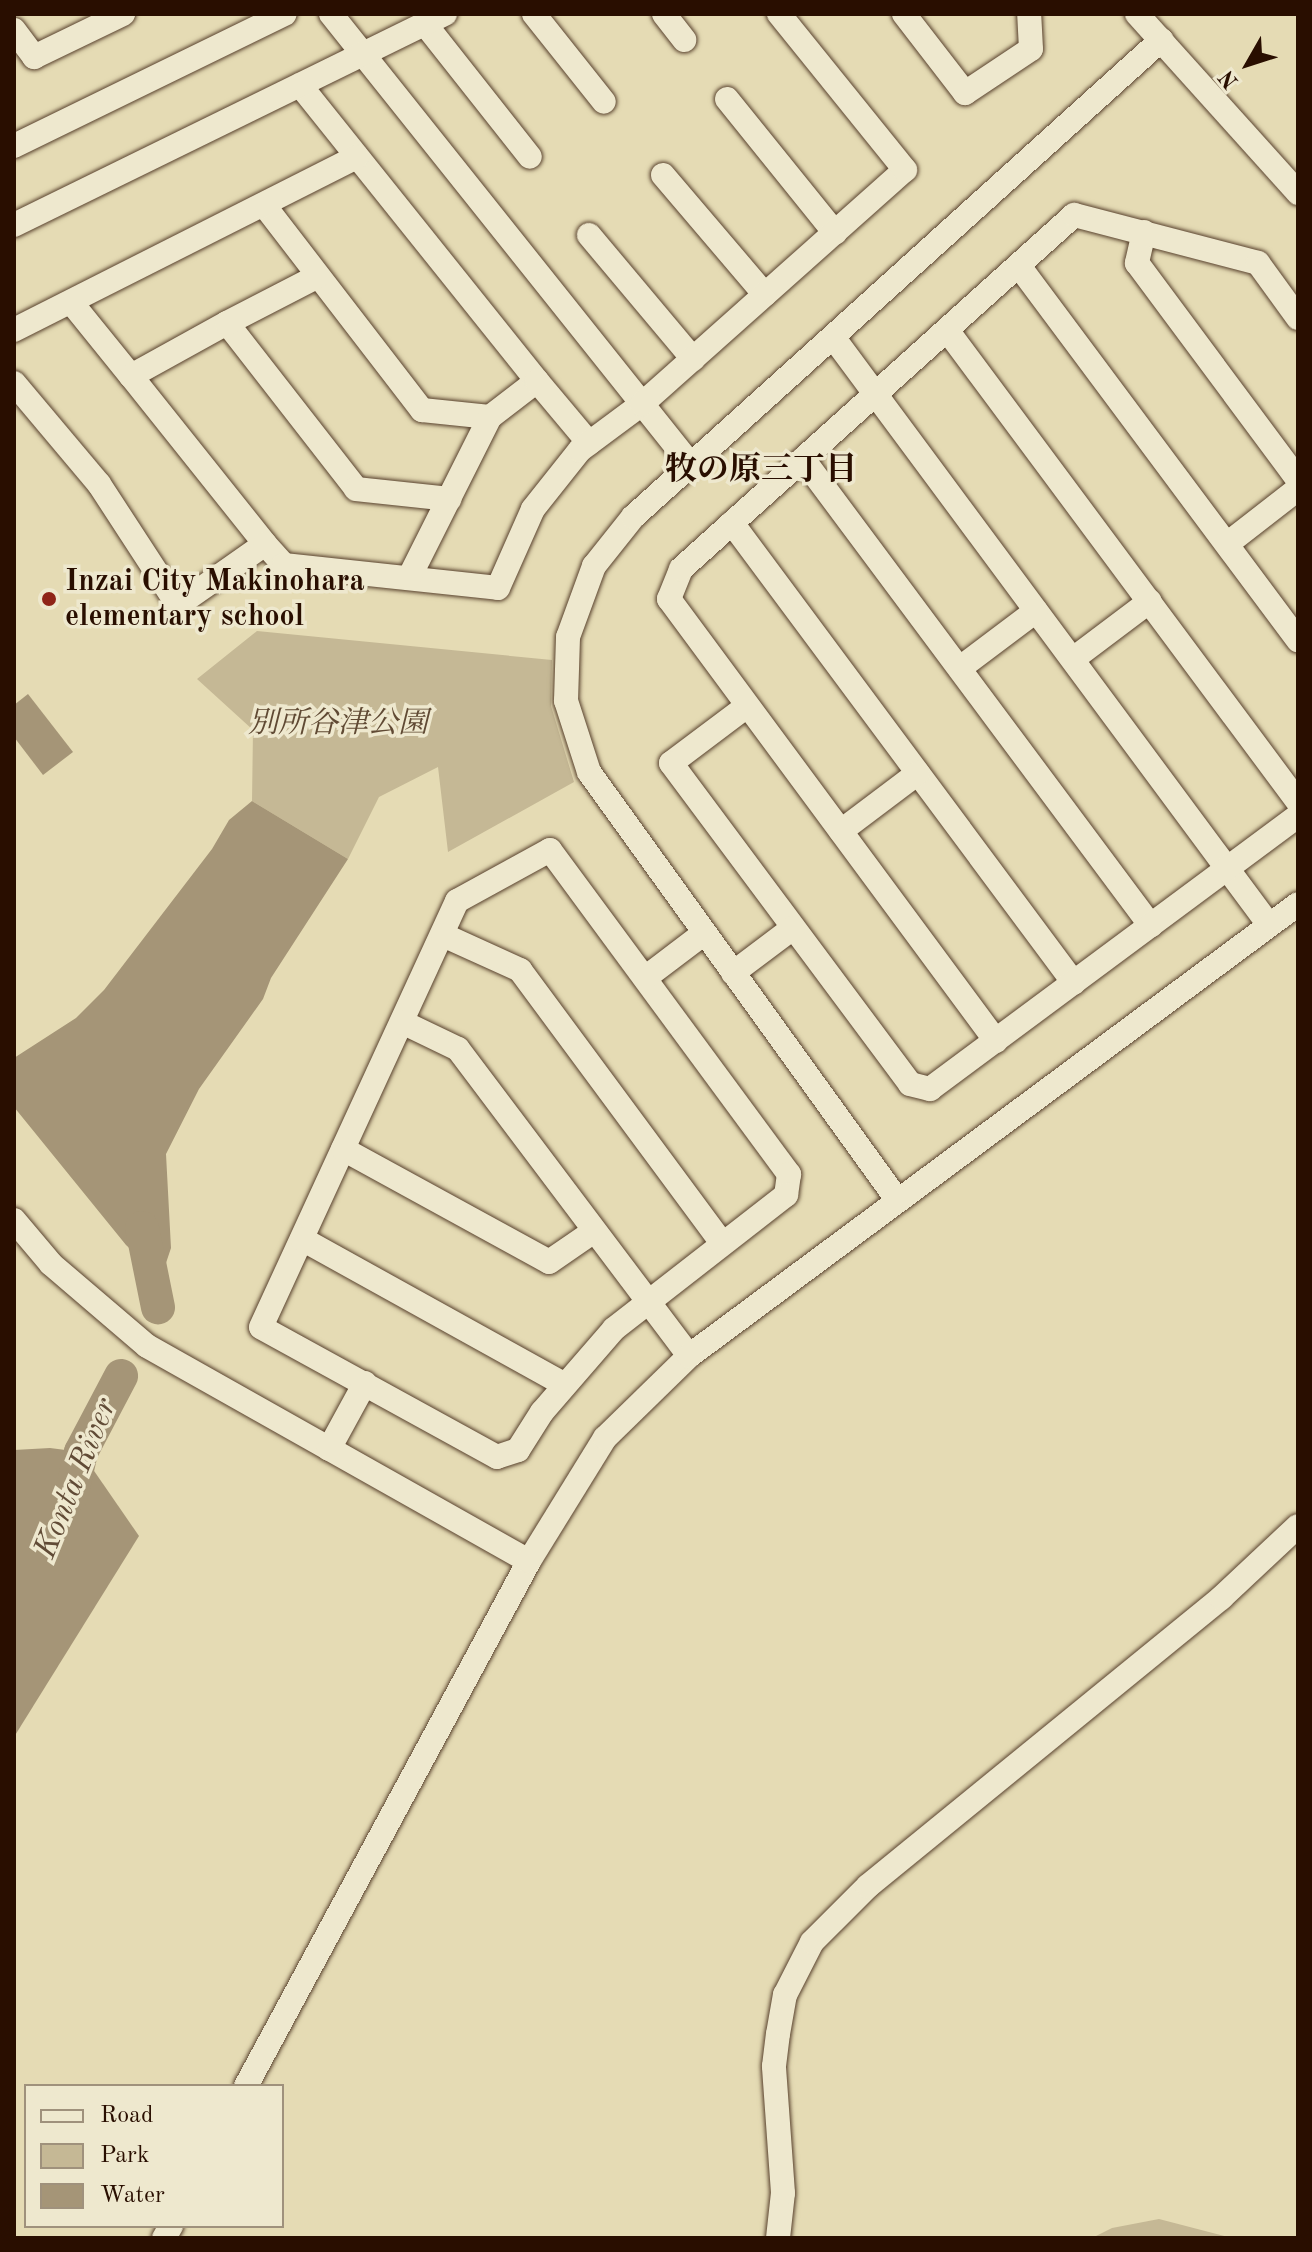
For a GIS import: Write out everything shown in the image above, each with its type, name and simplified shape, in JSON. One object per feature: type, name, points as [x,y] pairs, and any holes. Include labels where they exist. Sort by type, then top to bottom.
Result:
[{"type":"street","points":[[14,30],[34,57],[123,14]]},
{"type":"street","points":[[14,146],[285,14]]},
{"type":"street","points":[[331,14],[691,465]]},
{"type":"street","points":[[534,14],[604,102]]},
{"type":"street","points":[[664,14],[684,40]]},
{"type":"street","points":[[71,302],[284,565],[498,588],[533,509],[589,443],[642,404],[905,170],[779,14]]},
{"type":"street","points":[[904,14],[965,93],[1031,49],[1029,14]]},
{"type":"street","points":[[1137,14],[1298,193]]},
{"type":"street","points":[[14,225],[435,19],[530,157]]},
{"type":"street","points":[[896,1198],[589,772],[566,701],[565,665],[574,611],[594,566],[633,517],[1161,40]]},
{"type":"street","points":[[300,85],[589,443]]},
{"type":"street","points":[[727,99],[835,233]]},
{"type":"street","points":[[14,330],[357,157]]},
{"type":"street","points":[[663,175],[765,295]]},
{"type":"street","points":[[264,205],[422,410],[490,417]]},
{"type":"street","points":[[996,1041],[669,599],[681,569],[1074,215],[1258,263],[1298,318]]},
{"type":"street","points":[[1144,232],[1137,263],[1298,480]]},
{"type":"street","points":[[589,235],[693,359]]},
{"type":"street","points":[[1019,266],[1298,640]]},
{"type":"street","points":[[131,376],[318,276]]},
{"type":"street","points":[[227,323],[356,489],[449,499]]},
{"type":"street","points":[[947,330],[1298,802]]},
{"type":"street","points":[[833,337],[1269,925]]},
{"type":"street","points":[[409,578],[490,417],[537,381]]},
{"type":"street","points":[[14,383],[99,484],[178,605],[265,544]]},
{"type":"street","points":[[803,459],[1151,926]]},
{"type":"street","points":[[1227,544],[1298,489]]},
{"type":"street","points":[[732,523],[1074,983]]},
{"type":"street","points":[[1073,659],[1150,601]]},
{"type":"street","points":[[960,668],[1036,611]]},
{"type":"street","points":[[747,706],[671,763],[910,1084],[930,1089],[1298,816]]},
{"type":"street","points":[[841,831],[918,773]]},
{"type":"street","points":[[550,850],[789,1174],[786,1195],[647,1301],[594,1348],[564,1384],[518,1450],[497,1457],[261,1327],[443,935],[457,901],[550,850]]},
{"type":"street","points":[[247,2084],[529,1561],[605,1438],[689,1356],[896,1198],[1298,904]]},
{"type":"street","points":[[733,973],[793,928]]},
{"type":"street","points":[[645,978],[703,934]]},
{"type":"street","points":[[443,935],[520,970],[722,1243]]},
{"type":"street","points":[[402,1022],[458,1049],[689,1356]]},
{"type":"street","points":[[343,1149],[549,1262],[594,1231]]},
{"type":"street","points":[[14,1220],[51,1264],[147,1346],[529,1561]]},
{"type":"street","points":[[302,1239],[564,1384]]},
{"type":"street","points":[[329,1449],[365,1383]]},
{"type":"street","points":[[778,2238],[783,2193],[774,2066],[785,1995],[812,1942],[868,1886],[1221,1598],[1298,1526]]},
{"type":"green space","name":"別所谷津公園","points":[[257,631],[552,660],[551,706],[574,782],[448,852],[438,767],[379,797],[348,859],[252,801],[253,730],[197,679]]},
{"type":"green space","points":[[1159,2219],[1232,2238],[1092,2238],[1112,2228]]},
{"type":"water","points":[[28,694],[73,752],[43,775],[14,737],[14,705]]},
{"type":"water","points":[[252,801],[348,859],[271,978],[263,999],[199,1089],[166,1154],[171,1248],[165,1266],[153,1270],[126,1245],[14,1107],[14,1058],[76,1018],[104,990],[212,849],[229,820]]},
{"type":"water","points":[[50,1448],[81,1452],[139,1536],[14,1737],[14,1450]]},
{"type":"waterway","name":"Konta River","points":[[142,1228],[158,1307]]},
{"type":"waterway","name":"Konta River","points":[[71,1496],[81,1452],[121,1376]]},
{"type":"place","name":"Inzai City Makinohara elementary school","points":[[49,599]]},
{"type":"district","name":"牧の原三丁目","points":[[761,471]]}]
